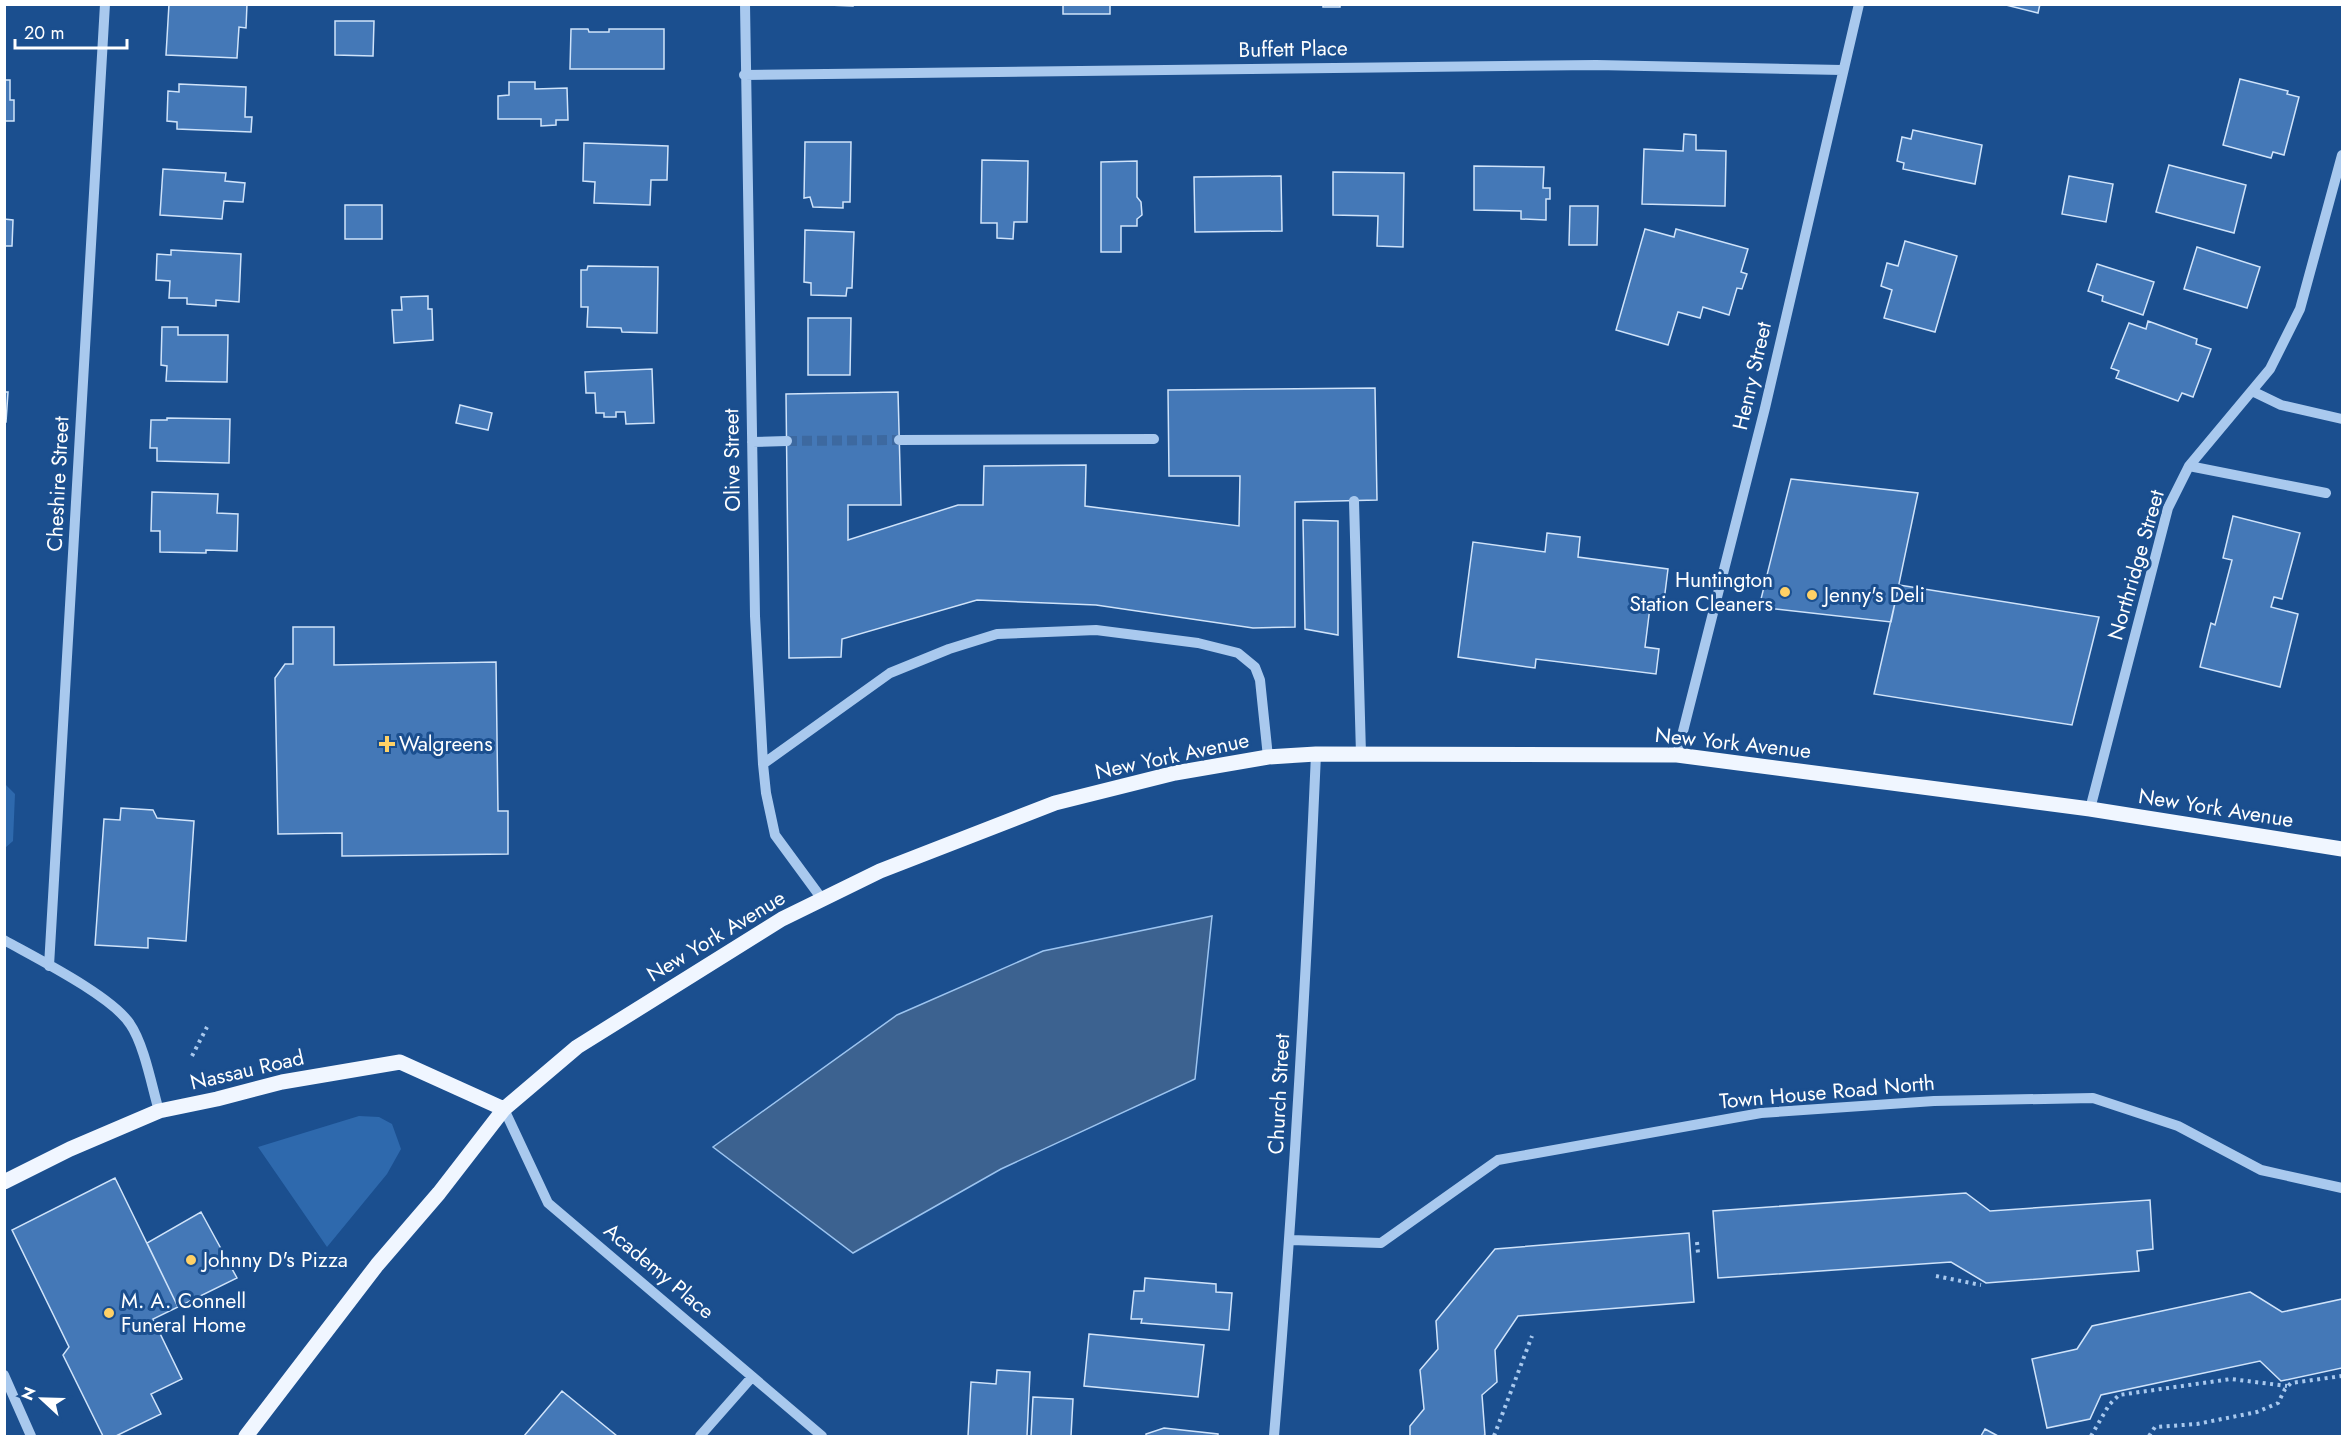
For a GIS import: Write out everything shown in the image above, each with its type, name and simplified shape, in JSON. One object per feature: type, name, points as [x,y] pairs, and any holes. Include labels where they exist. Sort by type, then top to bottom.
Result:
[{"type":"main road","name":"New York Avenue","points":[[246,1437],[377,1264],[439,1193],[504,1109],[577,1047],[782,920],[822,899],[880,872],[1055,803],[1174,773],[1268,757],[1316,754],[1677,755],[2090,809],[2343,849]]},
{"type":"main road","name":"Nassau Road","points":[[4,1182],[70,1149],[159,1111],[282,1082],[400,1062],[504,1109]]},
{"type":"street","name":"Cheshire Street","points":[[49,966],[105,4]]},
{"type":"street","name":"Olive Street","points":[[745,4],[744,75],[755,616],[763,764],[766,793],[775,835],[822,899]]},
{"type":"street","name":"Henry Street","points":[[1677,755],[1765,408],[1859,4]]},
{"type":"street","name":"Buffett Place","points":[[744,75],[1596,65],[1842,70]]},
{"type":"street","name":"Northridge Street","points":[[2090,809],[2168,508],[2189,466],[2270,369],[2300,309],[2343,155]]},
{"type":"street","points":[[2252,391],[2281,405],[2343,419]]},
{"type":"street","points":[[899,440],[1154,439]]},
{"type":"street","points":[[752,442],[787,441]]},
{"type":"street","points":[[2189,466],[2326,493]]},
{"type":"street","points":[[1354,501],[1361,754]]},
{"type":"street","points":[[763,764],[826,716],[890,673],[949,649],[997,634],[1096,630],[1198,643],[1238,654],[1255,667],[1260,680],[1268,757]]},
{"type":"street","name":"Church Street","points":[[1274,1437],[1291,1240],[1316,754]]},
{"type":"street","points":[[4,940],[112,1004],[131,1024],[159,1111]]},
{"type":"street","name":"Town House Road North","points":[[1291,1240],[1381,1243],[1498,1160],[1761,1113],[1934,1101],[2093,1098],[2178,1126],[2261,1170],[2343,1188]]},
{"type":"street","name":"Academy Place","points":[[504,1109],[548,1203],[822,1437]]},
{"type":"street","points":[[4,1375],[31,1437]]},
{"type":"street","points":[[700,1437],[752,1377]]},
{"type":"path","points":[[192,1056],[207,1027]]},
{"type":"path","points":[[1697,1242],[1698,1253]]},
{"type":"path","points":[[1936,1276],[1981,1285]]},
{"type":"path","points":[[1494,1437],[1532,1336]]},
{"type":"path","points":[[2149,1437],[2155,1427],[2197,1424],[2257,1412],[2278,1403],[2291,1383],[2343,1376]]},
{"type":"path","points":[[2091,1437],[2109,1405],[2119,1395],[2231,1379],[2287,1386]]},
{"type":"shaded area","points":[[5,784],[15,794],[13,841],[5,848]]},
{"type":"shaded area","points":[[1212,916],[1195,1079],[1001,1169],[853,1253],[713,1147],[897,1015],[1043,951]]},
{"type":"shaded area","points":[[359,1116],[379,1117],[392,1124],[401,1149],[387,1174],[327,1247],[258,1147]]},
{"type":"building","points":[[169,4],[247,4],[246,28],[239,27],[237,58],[166,55]]},
{"type":"building","points":[[802,4],[853,4],[853,6]]},
{"type":"building","points":[[1063,4],[1110,4],[1110,14],[1063,14]]},
{"type":"building","points":[[1323,4],[1340,4],[1340,7],[1323,7]]},
{"type":"building","points":[[2002,4],[2040,4],[2038,13]]},
{"type":"building","points":[[335,21],[374,21],[373,56],[335,55]]},
{"type":"building","points":[[571,29],[609,32],[609,29],[664,29],[664,69],[570,69]]},
{"type":"building","points":[[2240,79],[2288,91],[2287,94],[2299,97],[2284,155],[2273,152],[2271,158],[2223,145]]},
{"type":"building","points":[[4,80],[10,80],[10,100],[14,100],[14,121],[4,121]]},
{"type":"building","points":[[509,82],[535,82],[535,89],[567,88],[568,120],[556,120],[556,125],[541,126],[541,119],[498,119],[498,96],[509,95]]},
{"type":"building","points":[[179,84],[246,87],[245,117],[252,117],[251,132],[177,129],[177,122],[167,121],[168,91],[179,92]]},
{"type":"building","points":[[1913,130],[1982,145],[1975,184],[1903,169],[1904,163],[1897,161],[1902,137],[1911,139]]},
{"type":"building","points":[[1684,134],[1696,135],[1696,150],[1726,151],[1725,206],[1642,204],[1644,149],[1683,151]]},
{"type":"building","points":[[805,142],[851,142],[850,202],[843,202],[843,208],[813,207],[810,197],[804,198]]},
{"type":"building","points":[[584,143],[668,146],[667,180],[651,180],[650,205],[594,203],[595,182],[583,181]]},
{"type":"building","points":[[982,160],[1028,161],[1027,222],[1014,222],[1013,239],[997,238],[997,223],[981,223]]},
{"type":"building","points":[[1137,161],[1137,197],[1141,202],[1142,215],[1137,219],[1137,226],[1121,226],[1121,252],[1101,252],[1101,162]]},
{"type":"building","points":[[2169,165],[2246,185],[2234,233],[2156,212]]},
{"type":"building","points":[[1474,166],[1544,167],[1543,188],[1550,188],[1550,199],[1546,199],[1546,220],[1521,219],[1521,211],[1474,210]]},
{"type":"building","points":[[163,169],[226,173],[225,181],[245,183],[243,202],[224,201],[222,219],[160,215]]},
{"type":"building","points":[[1333,172],[1404,173],[1403,247],[1377,246],[1378,216],[1333,215]]},
{"type":"building","points":[[1281,176],[1282,231],[1195,232],[1194,177]]},
{"type":"building","points":[[2069,176],[2113,184],[2106,222],[2062,214]]},
{"type":"building","points":[[345,205],[382,205],[382,239],[345,239]]},
{"type":"building","points":[[1570,206],[1598,206],[1597,245],[1569,245]]},
{"type":"building","points":[[4,219],[13,220],[12,246],[4,246]]},
{"type":"building","points":[[1645,229],[1674,237],[1676,229],[1748,249],[1741,272],[1747,274],[1742,289],[1737,288],[1729,315],[1703,307],[1700,318],[1678,312],[1668,345],[1616,330]]},
{"type":"building","points":[[805,230],[854,232],[852,288],[847,288],[846,296],[811,295],[811,283],[804,282]]},
{"type":"building","points":[[1905,241],[1957,256],[1935,332],[1884,318],[1892,290],[1881,286],[1887,263],[1898,266]]},
{"type":"building","points":[[2197,247],[2260,267],[2247,308],[2184,289]]},
{"type":"building","points":[[171,250],[241,254],[239,302],[216,300],[216,306],[187,304],[187,298],[169,298],[170,281],[156,280],[157,254],[171,255]]},
{"type":"building","points":[[2097,264],[2154,282],[2143,315],[2102,301],[2103,296],[2088,291]]},
{"type":"building","points":[[588,266],[658,267],[657,333],[622,332],[621,328],[587,327],[588,307],[581,307],[581,270],[587,270]]},
{"type":"building","points":[[428,296],[428,309],[432,309],[433,340],[394,343],[392,310],[402,310],[401,297]]},
{"type":"building","points":[[808,318],[851,318],[850,375],[808,375]]},
{"type":"building","points":[[2148,321],[2197,339],[2196,344],[2211,349],[2193,397],[2182,393],[2178,401],[2116,378],[2119,371],[2111,368],[2129,323],[2146,329]]},
{"type":"building","points":[[162,327],[178,327],[178,335],[228,335],[227,382],[166,381],[167,366],[161,365]]},
{"type":"building","points":[[652,369],[654,423],[626,424],[625,412],[616,412],[616,417],[604,417],[604,413],[596,413],[595,393],[586,393],[585,372]]},
{"type":"building","points":[[1375,388],[1377,500],[1295,502],[1295,627],[1253,628],[1096,605],[977,600],[842,639],[841,657],[789,658],[786,394],[898,392],[901,505],[848,505],[848,540],[958,505],[983,505],[984,466],[1086,465],[1085,506],[1239,526],[1240,476],[1169,476],[1168,390]]},
{"type":"building","points":[[4,392],[8,392],[6,422],[4,422]]},
{"type":"building","points":[[460,405],[492,413],[488,430],[456,423]]},
{"type":"building","points":[[167,418],[230,419],[229,463],[157,461],[157,448],[150,448],[151,420],[167,420]]},
{"type":"building","points":[[1791,479],[1918,493],[1891,622],[1759,607]]},
{"type":"building","points":[[152,492],[218,494],[217,513],[238,514],[237,551],[160,552],[160,531],[151,531]]},
{"type":"building","points":[[2233,516],[2300,533],[2282,599],[2274,597],[2271,607],[2298,614],[2280,687],[2200,667],[2211,623],[2215,625],[2232,560],[2223,558]]},
{"type":"building","points":[[1303,520],[1338,521],[1338,635],[1305,629]]},
{"type":"building","points":[[1547,533],[1580,537],[1578,557],[1668,569],[1664,601],[1651,599],[1645,647],[1659,649],[1656,674],[1536,659],[1535,668],[1458,657],[1473,542],[1545,552]]},
{"type":"building","points":[[1899,585],[2099,617],[2072,725],[1874,694]]},
{"type":"building","name":"Walgreens","points":[[293,627],[334,627],[334,665],[496,662],[498,811],[508,811],[508,854],[342,856],[342,833],[278,834],[275,678],[285,664],[293,664]]},
{"type":"building","points":[[121,808],[153,810],[157,818],[194,821],[186,941],[148,938],[148,948],[95,945],[104,819],[120,820]]},
{"type":"building","name":"M. A. Connell Funeral Home","points":[[115,1178],[178,1307],[153,1319],[182,1379],[151,1394],[161,1414],[116,1436],[103,1436],[63,1355],[69,1347],[12,1230]]},
{"type":"building","points":[[1966,1193],[1990,1211],[2150,1200],[2153,1249],[2137,1251],[2139,1271],[1986,1283],[1951,1262],[1718,1278],[1713,1211]]},
{"type":"building","name":"Johnny D's Pizza","points":[[201,1212],[237,1278],[178,1307],[147,1243]]},
{"type":"building","points":[[1689,1233],[1694,1302],[1518,1316],[1495,1350],[1497,1382],[1482,1395],[1485,1435],[1410,1436],[1410,1426],[1424,1409],[1420,1370],[1438,1349],[1436,1321],[1495,1249]]},
{"type":"building","points":[[1145,1278],[1216,1284],[1216,1292],[1232,1293],[1229,1330],[1141,1323],[1142,1319],[1131,1319],[1134,1291],[1144,1291]]},
{"type":"building","points":[[2250,1292],[2282,1312],[2342,1299],[2342,1368],[2281,1381],[2260,1361],[2101,1395],[2090,1419],[2047,1428],[2032,1359],[2077,1349],[2092,1326]]},
{"type":"building","points":[[1089,1334],[1204,1345],[1198,1397],[1084,1386]]},
{"type":"building","points":[[997,1370],[1030,1372],[1027,1436],[968,1436],[971,1382],[996,1384]]},
{"type":"building","points":[[562,1391],[617,1436],[524,1436]]},
{"type":"building","points":[[1033,1397],[1073,1399],[1071,1436],[1031,1436]]},
{"type":"building","points":[[1164,1428],[1218,1434],[1218,1436],[1146,1436],[1146,1434]]},
{"type":"building","points":[[1985,1429],[1998,1436],[1981,1436]]},
{"type":"tunnel","points":[[787,441],[899,440]]},
{"type":"place","name":"Huntington Station Cleaners","points":[[1785,592]]},
{"type":"place","name":"Jenny's Deli","points":[[1812,595]]},
{"type":"place","name":"Walgreens","points":[[387,744]]},
{"type":"place","name":"Johnny D's Pizza","points":[[191,1260]]},
{"type":"place","name":"M. A. Connell Funeral Home","points":[[109,1313]]}]
